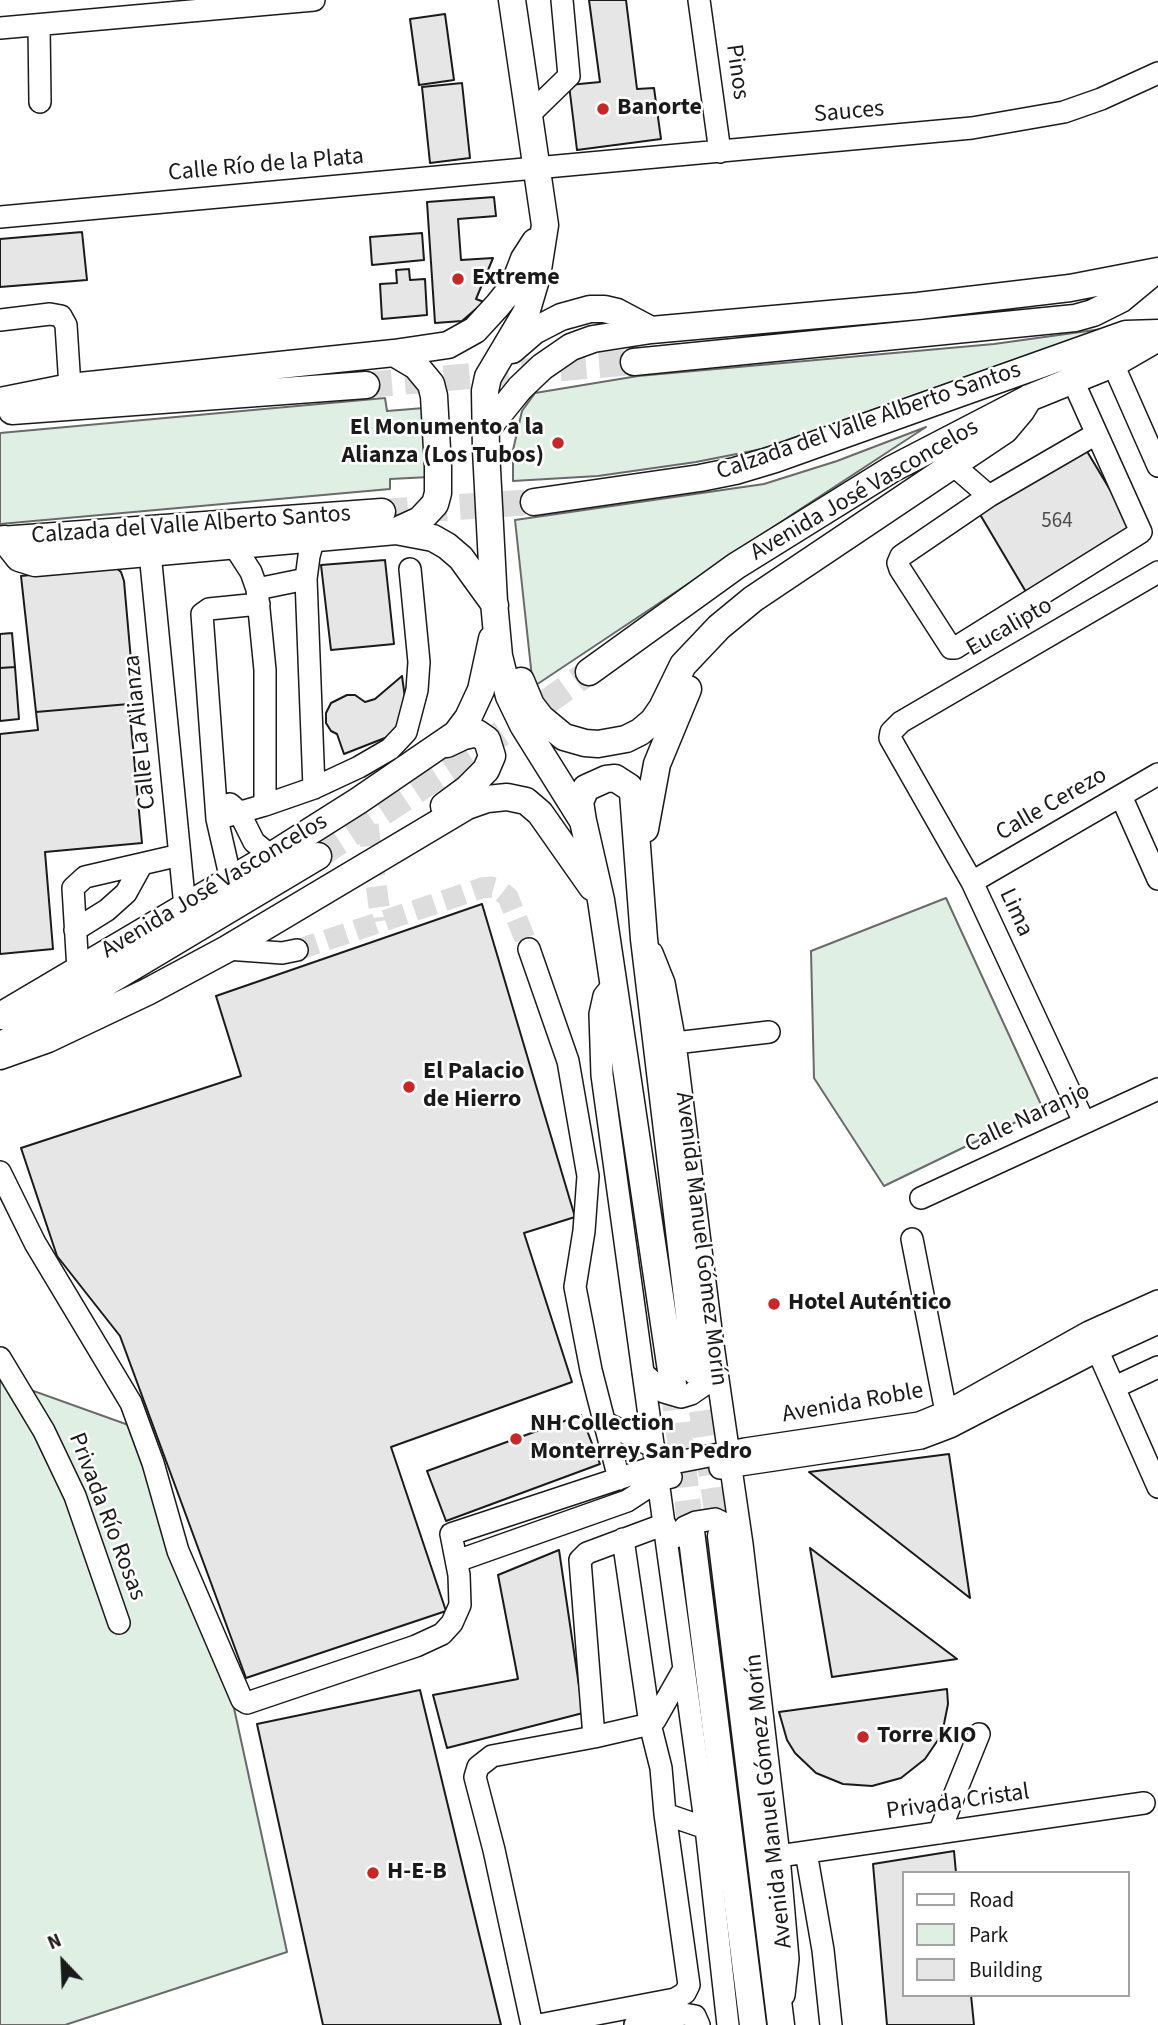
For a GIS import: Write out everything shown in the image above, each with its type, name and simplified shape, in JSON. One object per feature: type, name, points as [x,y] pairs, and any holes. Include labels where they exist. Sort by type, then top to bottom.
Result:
[{"type":"main road","name":"Avenida Manuel Gómez Morín","points":[[512,0],[545,225],[530,303],[488,377],[485,391],[495,611],[502,674],[523,725],[583,821],[601,900],[673,1384]]},
{"type":"main road","points":[[0,401],[70,387],[448,345],[475,330],[514,285],[524,259],[545,225]]},
{"type":"main road","points":[[486,430],[520,388],[554,357],[593,339],[651,330],[918,306],[1070,288],[1155,272]]},
{"type":"main road","name":"Calzada del Valle Alberto Santos","points":[[634,362],[1075,318],[1093,313],[1121,299],[1155,272]]},
{"type":"main road","points":[[494,366],[534,331],[577,312],[604,309],[617,312],[651,330]]},
{"type":"main road","name":"Calzada del Valle Alberto Santos","points":[[534,502],[735,471],[1126,334],[1158,333]]},
{"type":"main road","name":"Avenida José Vasconcelos","points":[[589,672],[736,566],[884,474],[1029,398],[1113,364],[1158,338]]},
{"type":"main road","points":[[2,540],[19,558],[35,563],[314,537],[389,521],[420,520],[435,505],[438,493],[435,396],[430,384],[415,366],[394,353]]},
{"type":"main road","points":[[0,412],[366,385]]},
{"type":"main road","points":[[389,521],[433,538],[461,558],[495,611],[531,705],[551,728],[564,737],[585,743],[611,743],[626,738],[653,721],[683,665],[719,627],[752,599],[1005,430],[1029,398]]},
{"type":"main road","name":"Calzada del Valle Alberto Santos","points":[[2,540],[389,521]]},
{"type":"main road","points":[[427,754],[456,734],[475,707],[481,690],[495,611]]},
{"type":"main road","points":[[640,869],[646,816],[657,764],[706,642]]},
{"type":"main road","points":[[381,856],[467,789],[486,770],[492,756],[488,740],[477,733],[464,736],[427,754]]},
{"type":"main road","name":"Avenida José Vasconcelos","points":[[0,1016],[271,856],[427,754]]},
{"type":"main road","points":[[583,821],[580,802],[586,788],[615,778],[624,782],[633,793],[644,939]]},
{"type":"main road","points":[[0,1056],[48,1039],[147,992],[227,949],[467,806],[487,799],[519,799],[526,801],[540,813],[601,900]]},
{"type":"main road","name":"Avenida José Vasconcelos","points":[[0,1046],[318,856]]},
{"type":"main road","name":"Avenida Manuel Gómez Morín","points":[[644,939],[706,1367]]},
{"type":"main road","name":"Avenida Manuel Gómez Morín","points":[[691,1531],[753,2025]]},
{"type":"main road","name":"Avenida Manuel Gómez Morín","points":[[732,1539],[781,2021]]},
{"type":"street","points":[[0,29],[314,0]]},
{"type":"street","points":[[530,114],[569,76],[562,0]]},
{"type":"street","name":"Pinos","points":[[699,0],[720,152]]},
{"type":"street","points":[[39,25],[40,102]]},
{"type":"street","name":"Sauces","points":[[536,168],[972,128],[1027,120],[1065,112],[1158,73]]},
{"type":"street","name":"Calle Río de la Plata","points":[[0,217],[536,168]]},
{"type":"street","points":[[0,320],[50,314],[61,316],[66,325],[70,387]]},
{"type":"street","points":[[1113,364],[1158,466]]},
{"type":"street","points":[[1073,381],[1141,531],[1140,534],[951,648],[901,569],[901,556],[989,496],[1096,434]]},
{"type":"street","points":[[952,464],[989,496]]},
{"type":"street","points":[[314,537],[306,579],[314,788]]},
{"type":"street","points":[[233,544],[251,572],[258,596],[265,670],[265,804]]},
{"type":"street","name":"Calle La Alianza","points":[[150,553],[185,907]]},
{"type":"street","points":[[217,819],[314,788],[390,749],[406,732],[414,703],[419,663],[410,569]]},
{"type":"street","name":"Eucalipto","points":[[891,732],[901,722],[1158,572]]},
{"type":"street","points":[[231,880],[217,819],[202,614],[209,609],[306,579]]},
{"type":"street","name":"Lima","points":[[891,732],[892,746],[972,882],[1084,1122]]},
{"type":"street","name":"Calle Cerezo","points":[[972,882],[1158,774]]},
{"type":"street","points":[[215,792],[239,812],[254,842],[271,856]]},
{"type":"street","points":[[1121,796],[1158,880]]},
{"type":"street","points":[[78,970],[73,888],[85,877],[180,855]]},
{"type":"street","points":[[75,930],[107,910],[126,894],[142,864]]},
{"type":"street","name":"Avenida Manuel Gómez Morín","points":[[644,939],[659,966],[675,1043],[706,1367],[730,1460],[732,1539],[779,1856],[788,1959],[781,2021]]},
{"type":"street","points":[[227,949],[282,953],[298,950]]},
{"type":"street","points":[[529,949],[568,1060],[588,1175]]},
{"type":"street","points":[[613,985],[604,996],[600,1014],[602,1075],[706,1828],[728,2025]]},
{"type":"street","points":[[675,1043],[769,1032]]},
{"type":"street","points":[[602,1075],[575,1287],[589,1358],[619,1479]]},
{"type":"street","name":"Calle Naranjo","points":[[921,1198],[1158,1089]]},
{"type":"street","points":[[0,1172],[35,1243],[131,1403],[153,1463],[178,1551],[242,1700],[247,1703],[416,1646],[442,1634],[452,1623],[460,1605],[457,1561],[451,1534],[657,1464]]},
{"type":"street","points":[[912,1239],[946,1412]]},
{"type":"street","name":"Avenida Roble","points":[[657,1464],[730,1460],[905,1443],[921,1438],[950,1427],[1158,1301]]},
{"type":"street","name":"Avenida Roble","points":[[730,1460],[745,1449],[919,1423],[1093,1342],[1158,1323]]},
{"type":"street","points":[[1093,1342],[1158,1487]]},
{"type":"street","name":"Privada Río Rosas","points":[[0,1357],[44,1431],[70,1484],[119,1623]]},
{"type":"street","points":[[643,1373],[664,1392],[671,1396],[681,1396],[691,1394],[704,1385],[706,1367]]},
{"type":"street","points":[[1115,1387],[1158,1367]]},
{"type":"street","points":[[606,1423],[657,1464]]},
{"type":"street","points":[[457,1561],[627,1500],[657,1464]]},
{"type":"street","points":[[669,1556],[679,1532],[707,1519],[723,1523],[732,1539]]},
{"type":"street","points":[[594,1737],[580,1560],[587,1553],[665,1524]]},
{"type":"street","points":[[539,2025],[680,1997],[689,1985],[665,1814],[662,1768],[650,1724],[623,1539]]},
{"type":"street","points":[[532,2025],[494,1850],[475,1777],[478,1767],[492,1756],[650,1724],[655,1720],[684,1669]]},
{"type":"street","points":[[939,1833],[979,1734]]},
{"type":"street","name":"Privada Cristal","points":[[779,1856],[1144,1803]]},
{"type":"street","points":[[665,1814],[706,1828]]},
{"type":"street","points":[[806,1852],[821,1937],[831,2025]]},
{"type":"street","points":[[635,2025],[684,2014],[695,2016],[699,2025]]},
{"type":"green space","points":[[1102,329],[762,449],[696,462],[598,476],[513,481],[513,450],[522,411],[535,393],[638,376],[994,344]]},
{"type":"green space","points":[[385,398],[387,411],[424,408],[430,477],[390,479],[390,489],[0,524],[0,433]]},
{"type":"green space","points":[[926,427],[533,687],[515,520],[764,484],[837,461]]},
{"type":"green space","points":[[946,898],[1043,1109],[884,1186],[814,1078],[811,951]]},
{"type":"green space","points":[[0,1379],[134,1427],[234,1708],[287,1952],[65,2025],[0,2025]]},
{"type":"building","points":[[589,0],[626,0],[637,89],[654,88],[661,139],[577,150],[569,85],[600,82]]},
{"type":"building","points":[[445,14],[454,80],[419,85],[410,19]]},
{"type":"building","points":[[462,83],[470,158],[430,163],[422,87]]},
{"type":"building","name":"Extreme","points":[[494,197],[496,216],[458,219],[461,260],[493,258],[476,299],[484,302],[462,321],[435,323],[427,202]]},
{"type":"building","points":[[82,232],[87,280],[0,287],[0,239]]},
{"type":"building","points":[[422,233],[424,260],[372,265],[370,237]]},
{"type":"building","points":[[409,269],[410,280],[425,279],[427,315],[382,319],[380,284],[397,283],[396,270]]},
{"type":"building","points":[[1085,448],[1136,533],[1029,597],[978,511]]},
{"type":"building","points":[[385,560],[394,644],[331,650],[321,565]]},
{"type":"building","points":[[114,566],[121,572],[124,581],[135,706],[129,704],[36,712],[21,576]]},
{"type":"building","points":[[12,633],[15,667],[0,668],[0,634]]},
{"type":"building","points":[[15,667],[19,719],[0,721],[0,668]]},
{"type":"building","points":[[402,676],[405,698],[395,734],[344,754],[337,734],[331,731],[326,723],[326,713],[331,703],[347,695],[355,695],[365,702],[375,699]]},
{"type":"building","points":[[129,704],[142,843],[45,852],[53,949],[0,954],[0,734],[38,730],[36,712]]},
{"type":"building","points":[[482,904],[575,1217],[524,1233],[572,1382],[391,1447],[446,1611],[246,1678],[120,1336],[57,1256],[21,1148],[241,1076],[216,996]]},
{"type":"building","points":[[581,1415],[600,1464],[446,1521],[427,1471]]},
{"type":"building","points":[[949,1454],[970,1598],[809,1472]]},
{"type":"building","points":[[810,1548],[957,1659],[832,1677]]},
{"type":"building","points":[[559,1550],[583,1713],[447,1748],[433,1695],[518,1679],[498,1575]]},
{"type":"building","name":"Torre KIO","points":[[947,1689],[948,1704],[942,1734],[925,1759],[901,1778],[872,1786],[843,1784],[816,1773],[795,1753],[787,1740],[779,1712]]},
{"type":"building","points":[[420,1690],[501,2025],[323,2025],[257,1724]]},
{"type":"building","points":[[954,1851],[956,1871],[902,1871],[902,1997],[971,1997],[974,2025],[887,2025],[873,1864]]},
{"type":"tunnel","points":[[366,385],[634,362]]},
{"type":"tunnel","points":[[382,512],[534,502]]},
{"type":"tunnel","points":[[318,856],[589,672]]},
{"type":"tunnel","points":[[368,825],[381,921]]},
{"type":"tunnel","points":[[297,950],[491,887],[508,897],[529,949]]},
{"type":"tunnel","points":[[696,1372],[721,1536]]},
{"type":"tunnel","points":[[673,1384],[691,1531]]},
{"type":"place","name":"Banorte","points":[[603,109]]},
{"type":"place","name":"Extreme","points":[[458,279]]},
{"type":"place","name":"El Monumento a la Alianza (Los Tubos)","points":[[558,443]]},
{"type":"place","name":"El Palacio de Hierro","points":[[409,1087]]},
{"type":"place","name":"Hotel Auténtico","points":[[774,1304]]},
{"type":"place","name":"NH Collection Monterrey San Pedro","points":[[516,1439]]},
{"type":"place","name":"Torre KIO","points":[[863,1737]]},
{"type":"place","name":"H-E-B","points":[[373,1873]]}]
